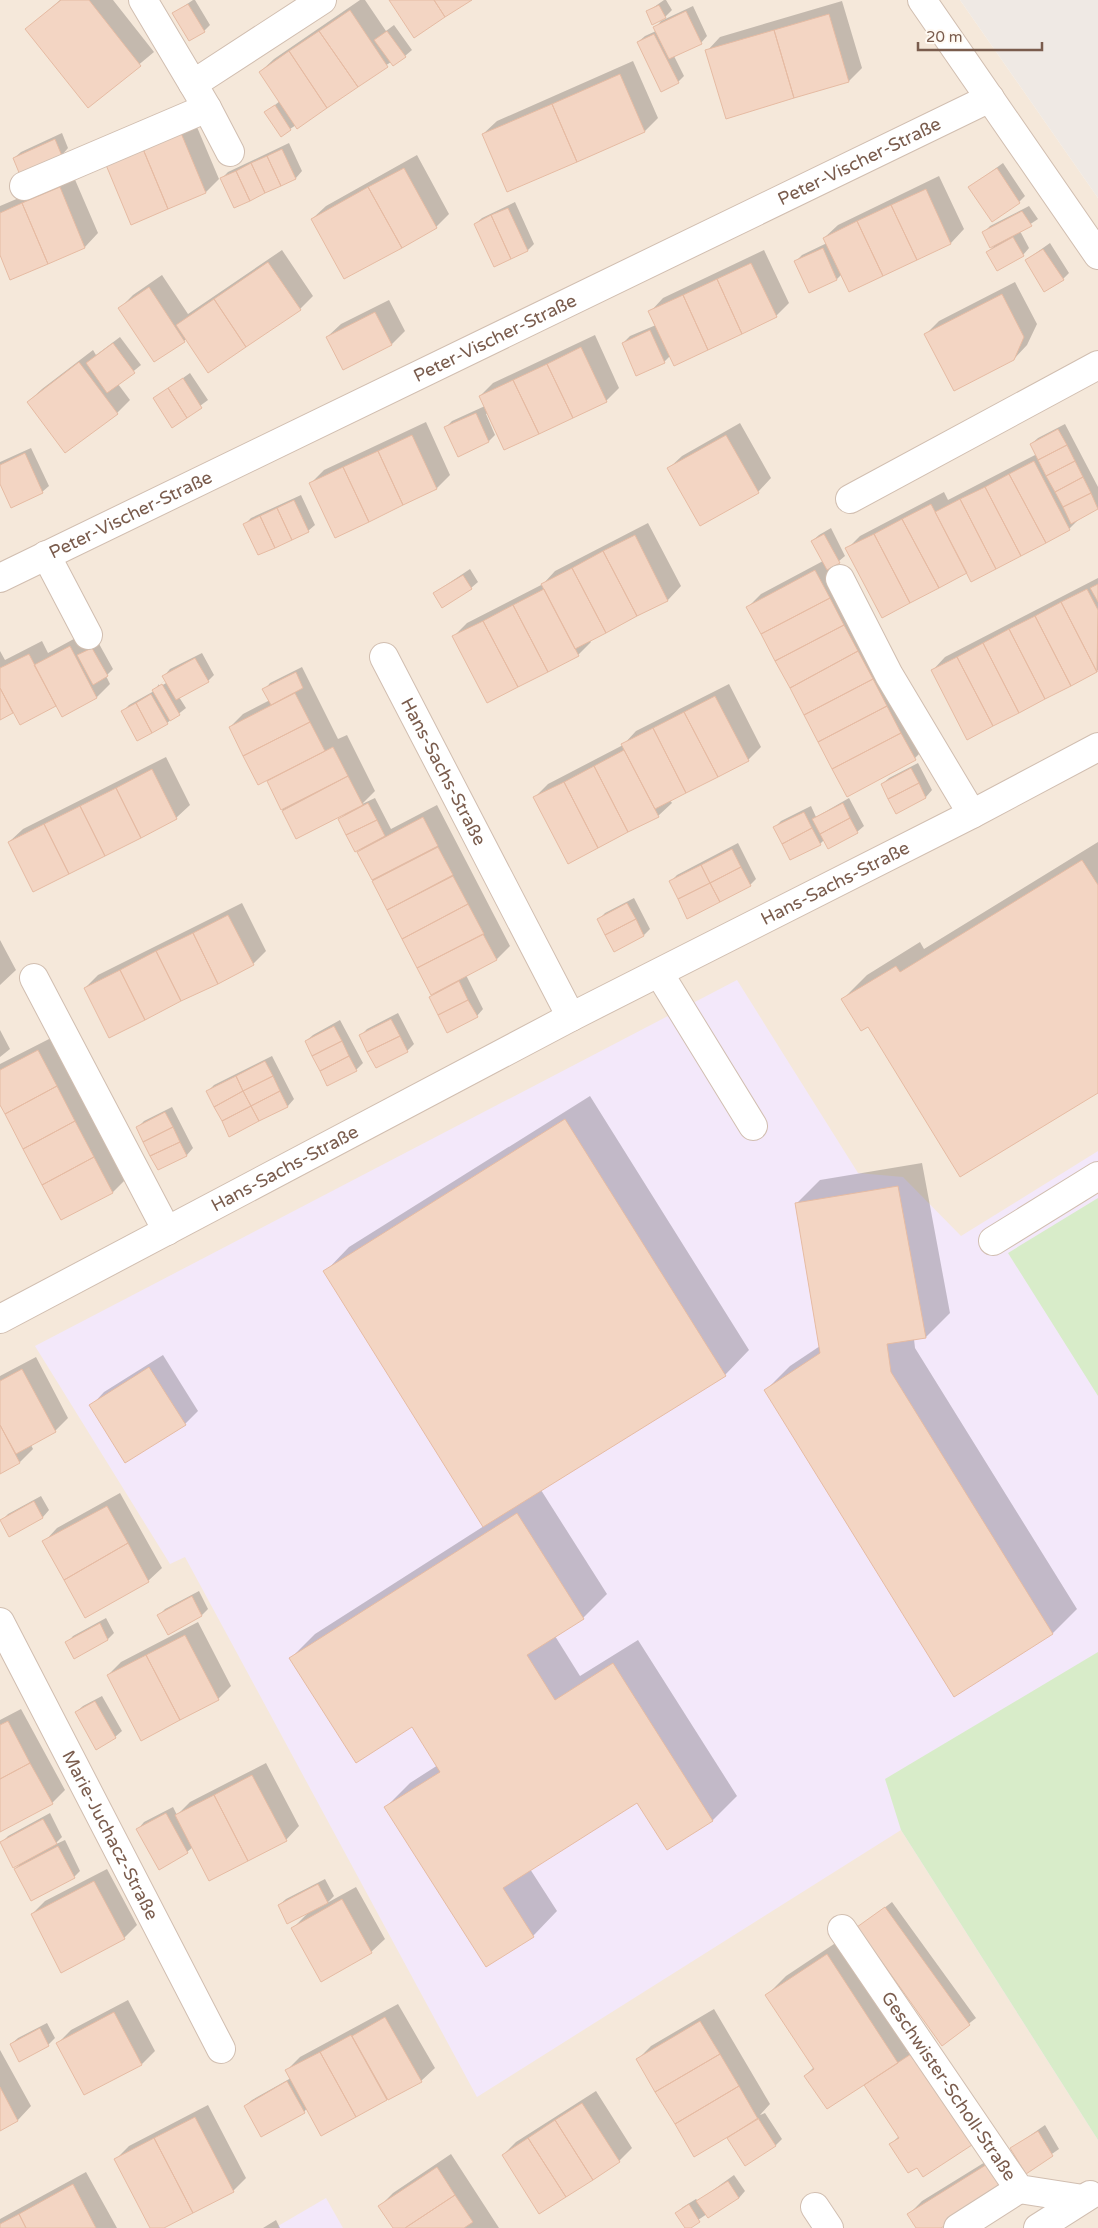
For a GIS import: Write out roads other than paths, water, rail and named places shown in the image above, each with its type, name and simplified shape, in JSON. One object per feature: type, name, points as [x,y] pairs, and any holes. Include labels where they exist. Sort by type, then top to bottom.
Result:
[{"type":"street","points":[[144,0],[207,108],[230,152]]},
{"type":"street","points":[[193,84],[322,0]]},
{"type":"street","points":[[922,0],[1098,255]]},
{"type":"street","name":"Peter-Vischer-Straße","points":[[0,578],[990,98]]},
{"type":"street","points":[[24,186],[207,108]]},
{"type":"street","points":[[850,500],[1098,365]]},
{"type":"street","points":[[46,556],[88,635]]},
{"type":"street","points":[[840,579],[889,675],[972,814]]},
{"type":"street","name":"Hans-Sachs-Straße","points":[[384,657],[571,1017]]},
{"type":"street","name":"Hans-Sachs-Straße","points":[[0,1319],[571,1017],[972,814],[1098,748]]},
{"type":"street","points":[[658,973],[752,1126]]},
{"type":"street","points":[[34,978],[167,1231]]},
{"type":"street","points":[[993,1241],[1098,1176]]},
{"type":"street","name":"Marie-Juchacz-Straße","points":[[0,1622],[221,2049]]},
{"type":"street","name":"Geschwister-Scholl-Straße","points":[[842,1929],[1019,2189],[1090,2203]]},
{"type":"street","points":[[958,2228],[1019,2189]]},
{"type":"street","name":"Geschwister-Scholl-Straße","points":[[1038,2228],[1090,2203]]}]
